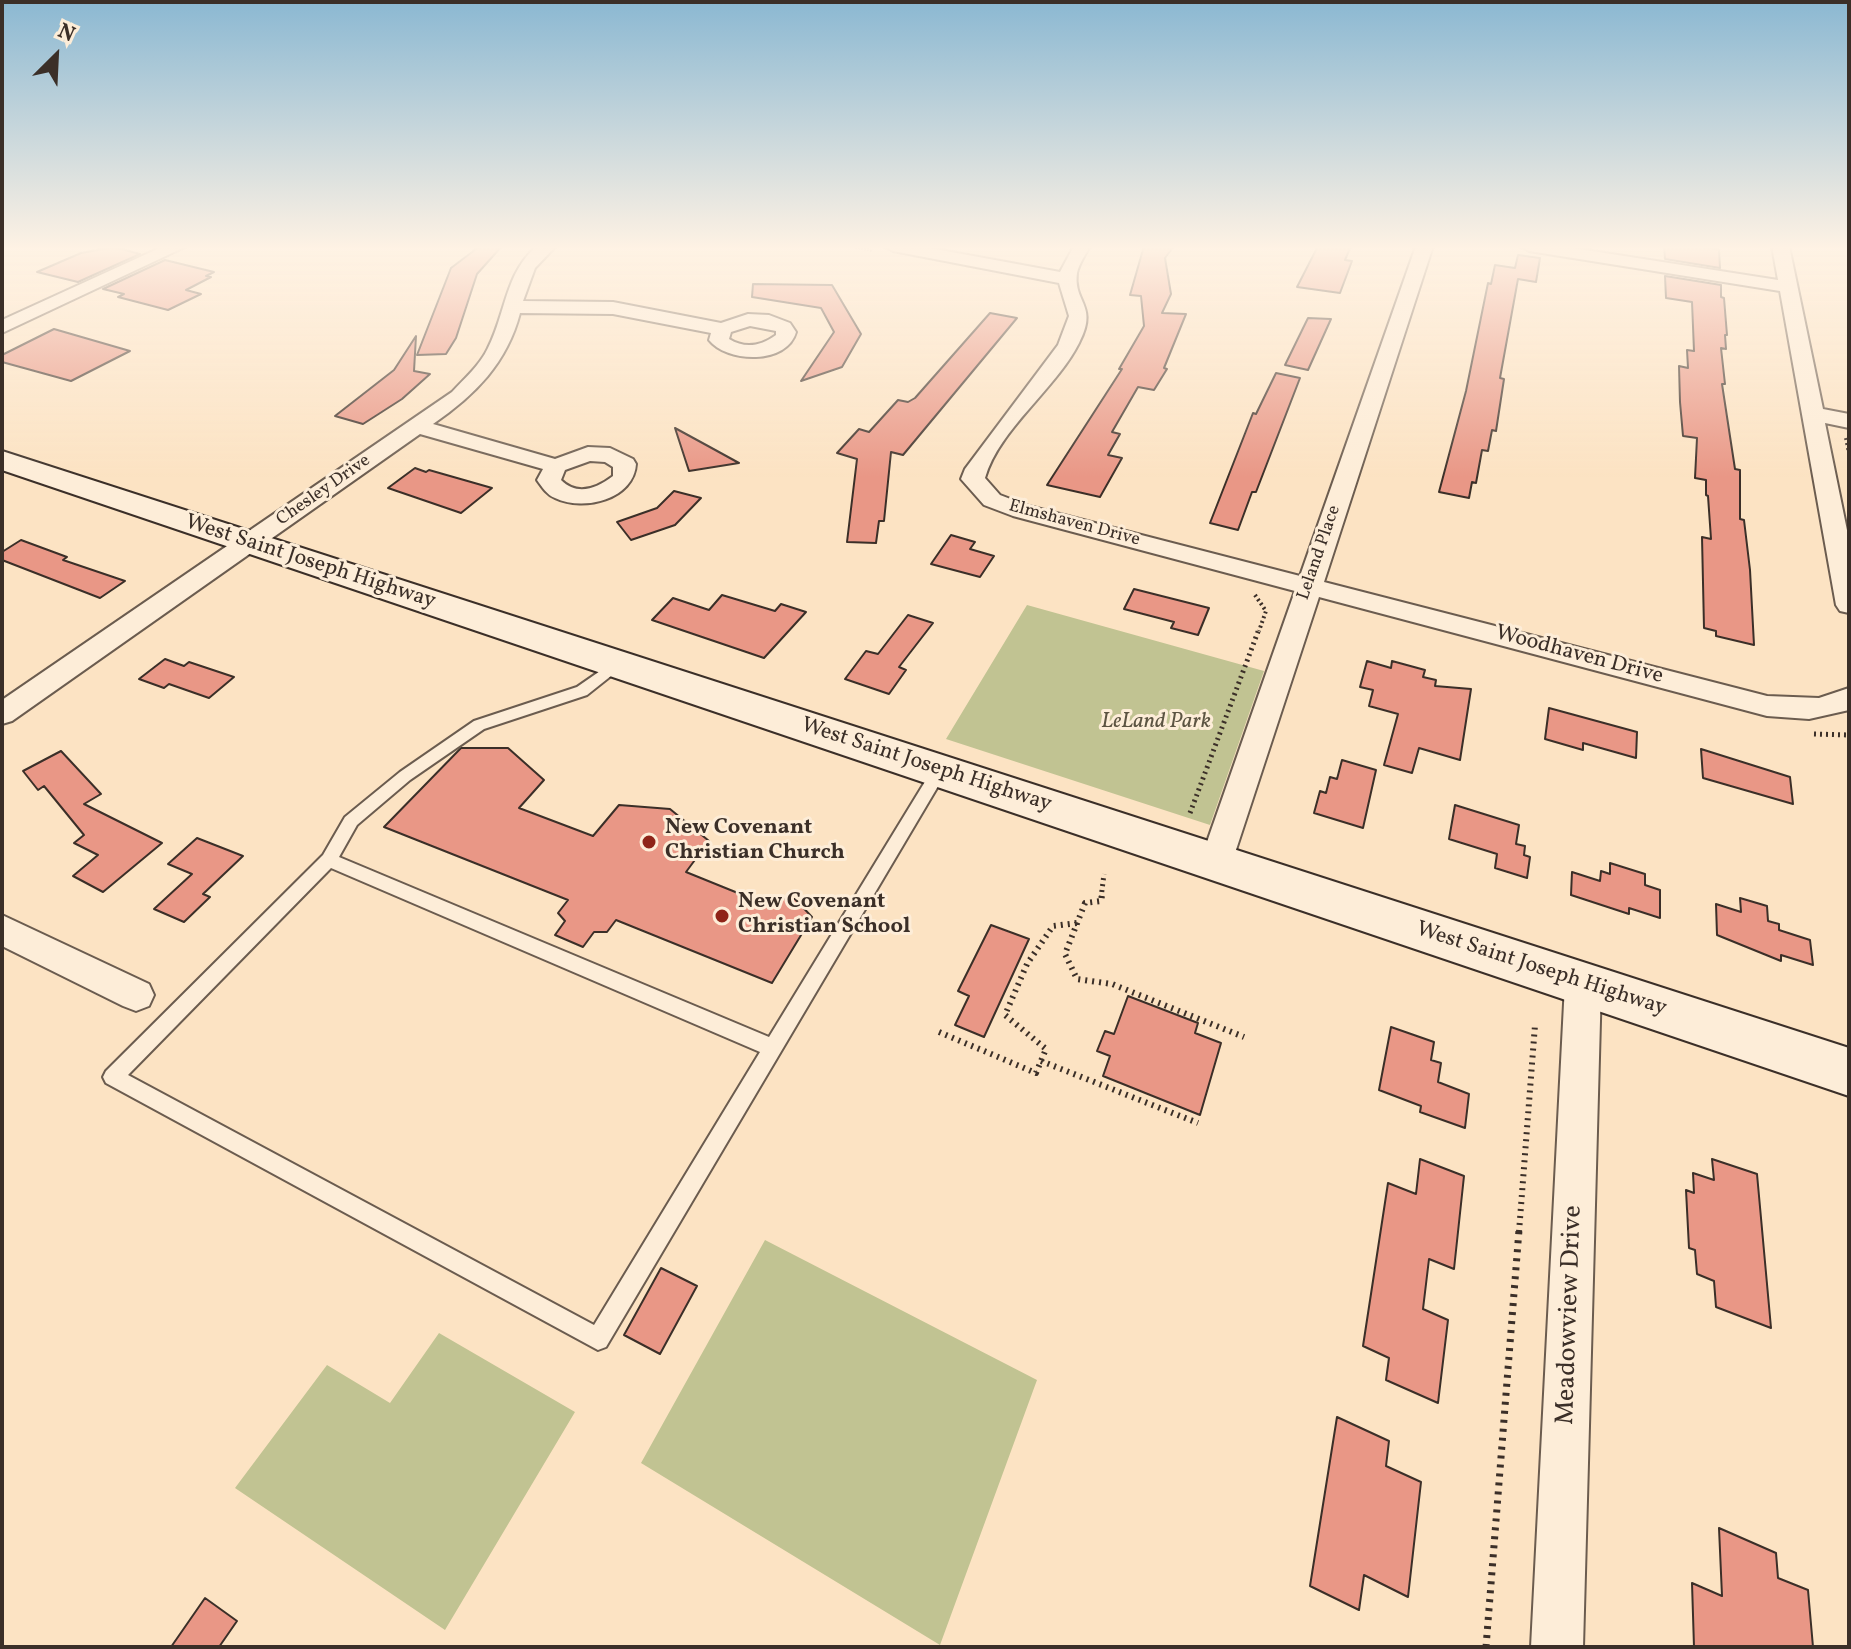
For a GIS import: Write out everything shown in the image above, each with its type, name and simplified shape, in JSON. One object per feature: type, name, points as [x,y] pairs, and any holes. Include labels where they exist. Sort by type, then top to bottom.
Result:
[{"type":"street","name":"Chesley Drive","points":[[2,714],[459,396],[488,366],[507,323]]},
{"type":"street","points":[[691,323],[722,329]]},
{"type":"street","name":"Elmshaven Drive","points":[[1076,323],[1058,358],[980,461],[973,479],[978,488],[992,500],[1021,511],[1306,595]]},
{"type":"street","name":"Leland Place","points":[[1216,862],[1399,323]]},
{"type":"street","points":[[1796,323],[1849,605]]},
{"type":"street","points":[[1814,414],[1849,421]]},
{"type":"street","points":[[417,426],[556,466]]},
{"type":"street","name":"West Saint Joseph Highway","points":[[2,460],[1849,1072]]},
{"type":"street","name":"Woodhaven Drive","points":[[1306,595],[1767,706],[1803,710],[1834,707],[1849,698]]},
{"type":"street","points":[[2,930],[136,995]]},
{"type":"street","name":"Meadowview Drive","points":[[1557,1647],[1583,984]]},
{"type":"lane","points":[[616,665],[582,691],[479,725],[351,821],[329,860],[113,1077],[598,1339],[939,771]]},
{"type":"lane","points":[[329,860],[773,1048]]},
{"type":"path","points":[[1190,813],[1266,611],[1253,592],[1306,595]]},
{"type":"path","points":[[1809,733],[1849,735]]},
{"type":"path","points":[[1104,874],[1101,901],[1085,903],[1065,954],[1077,979],[1112,984],[1244,1037]]},
{"type":"path","points":[[939,1032],[1036,1073],[1046,1049],[1005,1015],[1027,964],[1053,926],[1077,923]]},
{"type":"path","points":[[1486,1647],[1535,1025]]},
{"type":"path","points":[[1041,1061],[1198,1123]]},
{"type":"green space","name":"LeLand Park","points":[[1027,605],[1264,671],[1210,825],[946,739]]},
{"type":"green space","points":[[765,1240],[1037,1380],[940,1645],[641,1463]]},
{"type":"green space","points":[[439,1333],[575,1412],[445,1630],[235,1488],[327,1365],[390,1403]]},
{"type":"building","points":[[430,323],[461,323],[446,354],[417,355]]},
{"type":"building","points":[[829,323],[854,323],[861,334],[842,367],[801,381],[834,332]]},
{"type":"building","points":[[981,323],[1013,323],[903,455],[891,452],[884,521],[879,521],[876,543],[847,542],[857,459],[837,453],[859,429],[869,432],[898,400],[908,402],[915,398]]},
{"type":"building","points":[[1144,323],[1182,323],[1164,368],[1167,369],[1154,390],[1138,387],[1112,432],[1120,434],[1108,455],[1122,458],[1100,497],[1047,485],[1122,369],[1119,369]]},
{"type":"building","points":[[1306,323],[1329,323],[1308,370],[1285,365]]},
{"type":"building","points":[[1480,323],[1510,323],[1500,378],[1504,379],[1496,431],[1492,430],[1488,451],[1482,450],[1476,483],[1472,482],[1469,498],[1439,492],[1466,391]]},
{"type":"building","points":[[1693,323],[1726,323],[1726,349],[1721,348],[1725,384],[1722,384],[1735,469],[1740,470],[1740,519],[1744,520],[1750,570],[1754,645],[1716,636],[1716,631],[1704,628],[1702,537],[1711,539],[1708,496],[1706,480],[1695,478],[1697,438],[1683,436],[1680,402],[1679,366],[1688,368],[1687,350],[1694,351]]},
{"type":"building","points":[[54,329],[130,351],[71,381],[2,362],[2,355]]},
{"type":"building","points":[[416,336],[414,371],[430,374],[402,399],[363,424],[335,416],[394,370]]},
{"type":"building","points":[[1276,373],[1300,378],[1256,492],[1252,492],[1238,530],[1210,523],[1253,413],[1256,414]]},
{"type":"building","points":[[675,428],[708,446],[739,463],[689,471]]},
{"type":"building","points":[[415,468],[492,488],[461,513],[388,488]]},
{"type":"building","points":[[674,491],[701,498],[675,525],[631,540],[617,522],[657,508]]},
{"type":"building","points":[[951,535],[975,542],[970,549],[994,556],[980,577],[931,564]]},
{"type":"building","points":[[21,540],[67,557],[63,560],[125,581],[100,598],[2,560],[2,552]]},
{"type":"building","points":[[1134,589],[1209,608],[1198,635],[1171,628],[1174,622],[1124,609]]},
{"type":"building","points":[[722,595],[775,611],[781,604],[806,612],[764,658],[652,620],[673,598],[709,610]]},
{"type":"building","points":[[908,615],[933,623],[899,667],[906,670],[889,694],[845,679],[866,651],[878,654]]},
{"type":"building","points":[[165,659],[184,666],[189,662],[234,677],[209,698],[169,684],[164,688],[139,679]]},
{"type":"building","points":[[1367,661],[1391,668],[1392,661],[1425,670],[1423,677],[1436,680],[1435,686],[1471,689],[1460,760],[1419,748],[1412,773],[1384,765],[1398,714],[1369,706],[1373,690],[1360,687]]},
{"type":"building","points":[[1549,708],[1637,732],[1636,758],[1583,743],[1583,750],[1545,739]]},
{"type":"building","points":[[461,748],[508,748],[544,780],[519,808],[593,836],[619,805],[670,809],[709,841],[686,872],[765,904],[769,898],[795,899],[812,917],[772,983],[616,920],[607,932],[594,932],[583,947],[555,935],[565,921],[558,913],[568,900],[384,827]]},
{"type":"building","points":[[1701,749],[1790,777],[1793,804],[1703,778]]},
{"type":"building","points":[[61,751],[101,794],[84,804],[162,843],[103,892],[73,876],[98,855],[74,843],[84,835],[44,786],[38,790],[23,771]]},
{"type":"building","points":[[1342,760],[1376,770],[1363,828],[1314,813],[1320,791],[1326,793],[1330,777],[1337,779]]},
{"type":"building","points":[[1455,805],[1519,825],[1516,844],[1525,846],[1524,855],[1530,857],[1527,878],[1495,868],[1497,854],[1449,839]]},
{"type":"building","points":[[197,838],[243,856],[203,894],[210,897],[184,922],[154,909],[192,874],[168,864]]},
{"type":"building","points":[[1610,863],[1645,874],[1645,885],[1660,890],[1660,918],[1629,908],[1629,914],[1571,895],[1572,872],[1600,881],[1601,871],[1610,874]]},
{"type":"building","points":[[1740,898],[1767,906],[1768,921],[1779,924],[1779,930],[1810,940],[1813,965],[1781,955],[1781,961],[1717,935],[1716,904],[1741,912]]},
{"type":"building","points":[[991,925],[1029,939],[984,1037],[955,1025],[969,996],[958,991]]},
{"type":"building","points":[[1128,996],[1198,1023],[1195,1033],[1221,1043],[1200,1115],[1103,1076],[1110,1056],[1097,1051],[1105,1031],[1114,1034]]},
{"type":"building","points":[[1391,1027],[1434,1042],[1431,1060],[1441,1063],[1438,1082],[1469,1094],[1465,1128],[1420,1112],[1421,1106],[1379,1090]]},
{"type":"building","points":[[1420,1159],[1464,1176],[1454,1269],[1429,1259],[1423,1309],[1448,1320],[1438,1403],[1386,1380],[1389,1358],[1363,1346],[1388,1183],[1416,1194]]},
{"type":"building","points":[[1712,1159],[1757,1174],[1771,1328],[1716,1307],[1714,1281],[1697,1274],[1695,1250],[1689,1248],[1686,1190],[1694,1193],[1693,1173],[1714,1180]]},
{"type":"building","points":[[661,1268],[697,1286],[660,1354],[624,1335]]},
{"type":"building","points":[[1337,1417],[1389,1441],[1386,1466],[1421,1482],[1408,1597],[1364,1575],[1359,1610],[1310,1586]]},
{"type":"building","points":[[1719,1528],[1776,1553],[1778,1578],[1808,1590],[1813,1647],[1694,1647],[1692,1583],[1722,1596]]},
{"type":"building","points":[[205,1598],[237,1621],[219,1647],[171,1647]]},
{"type":"place","name":"New Covenant Christian Church","points":[[649,842]]},
{"type":"place","name":"New Covenant Christian School","points":[[722,916]]}]
